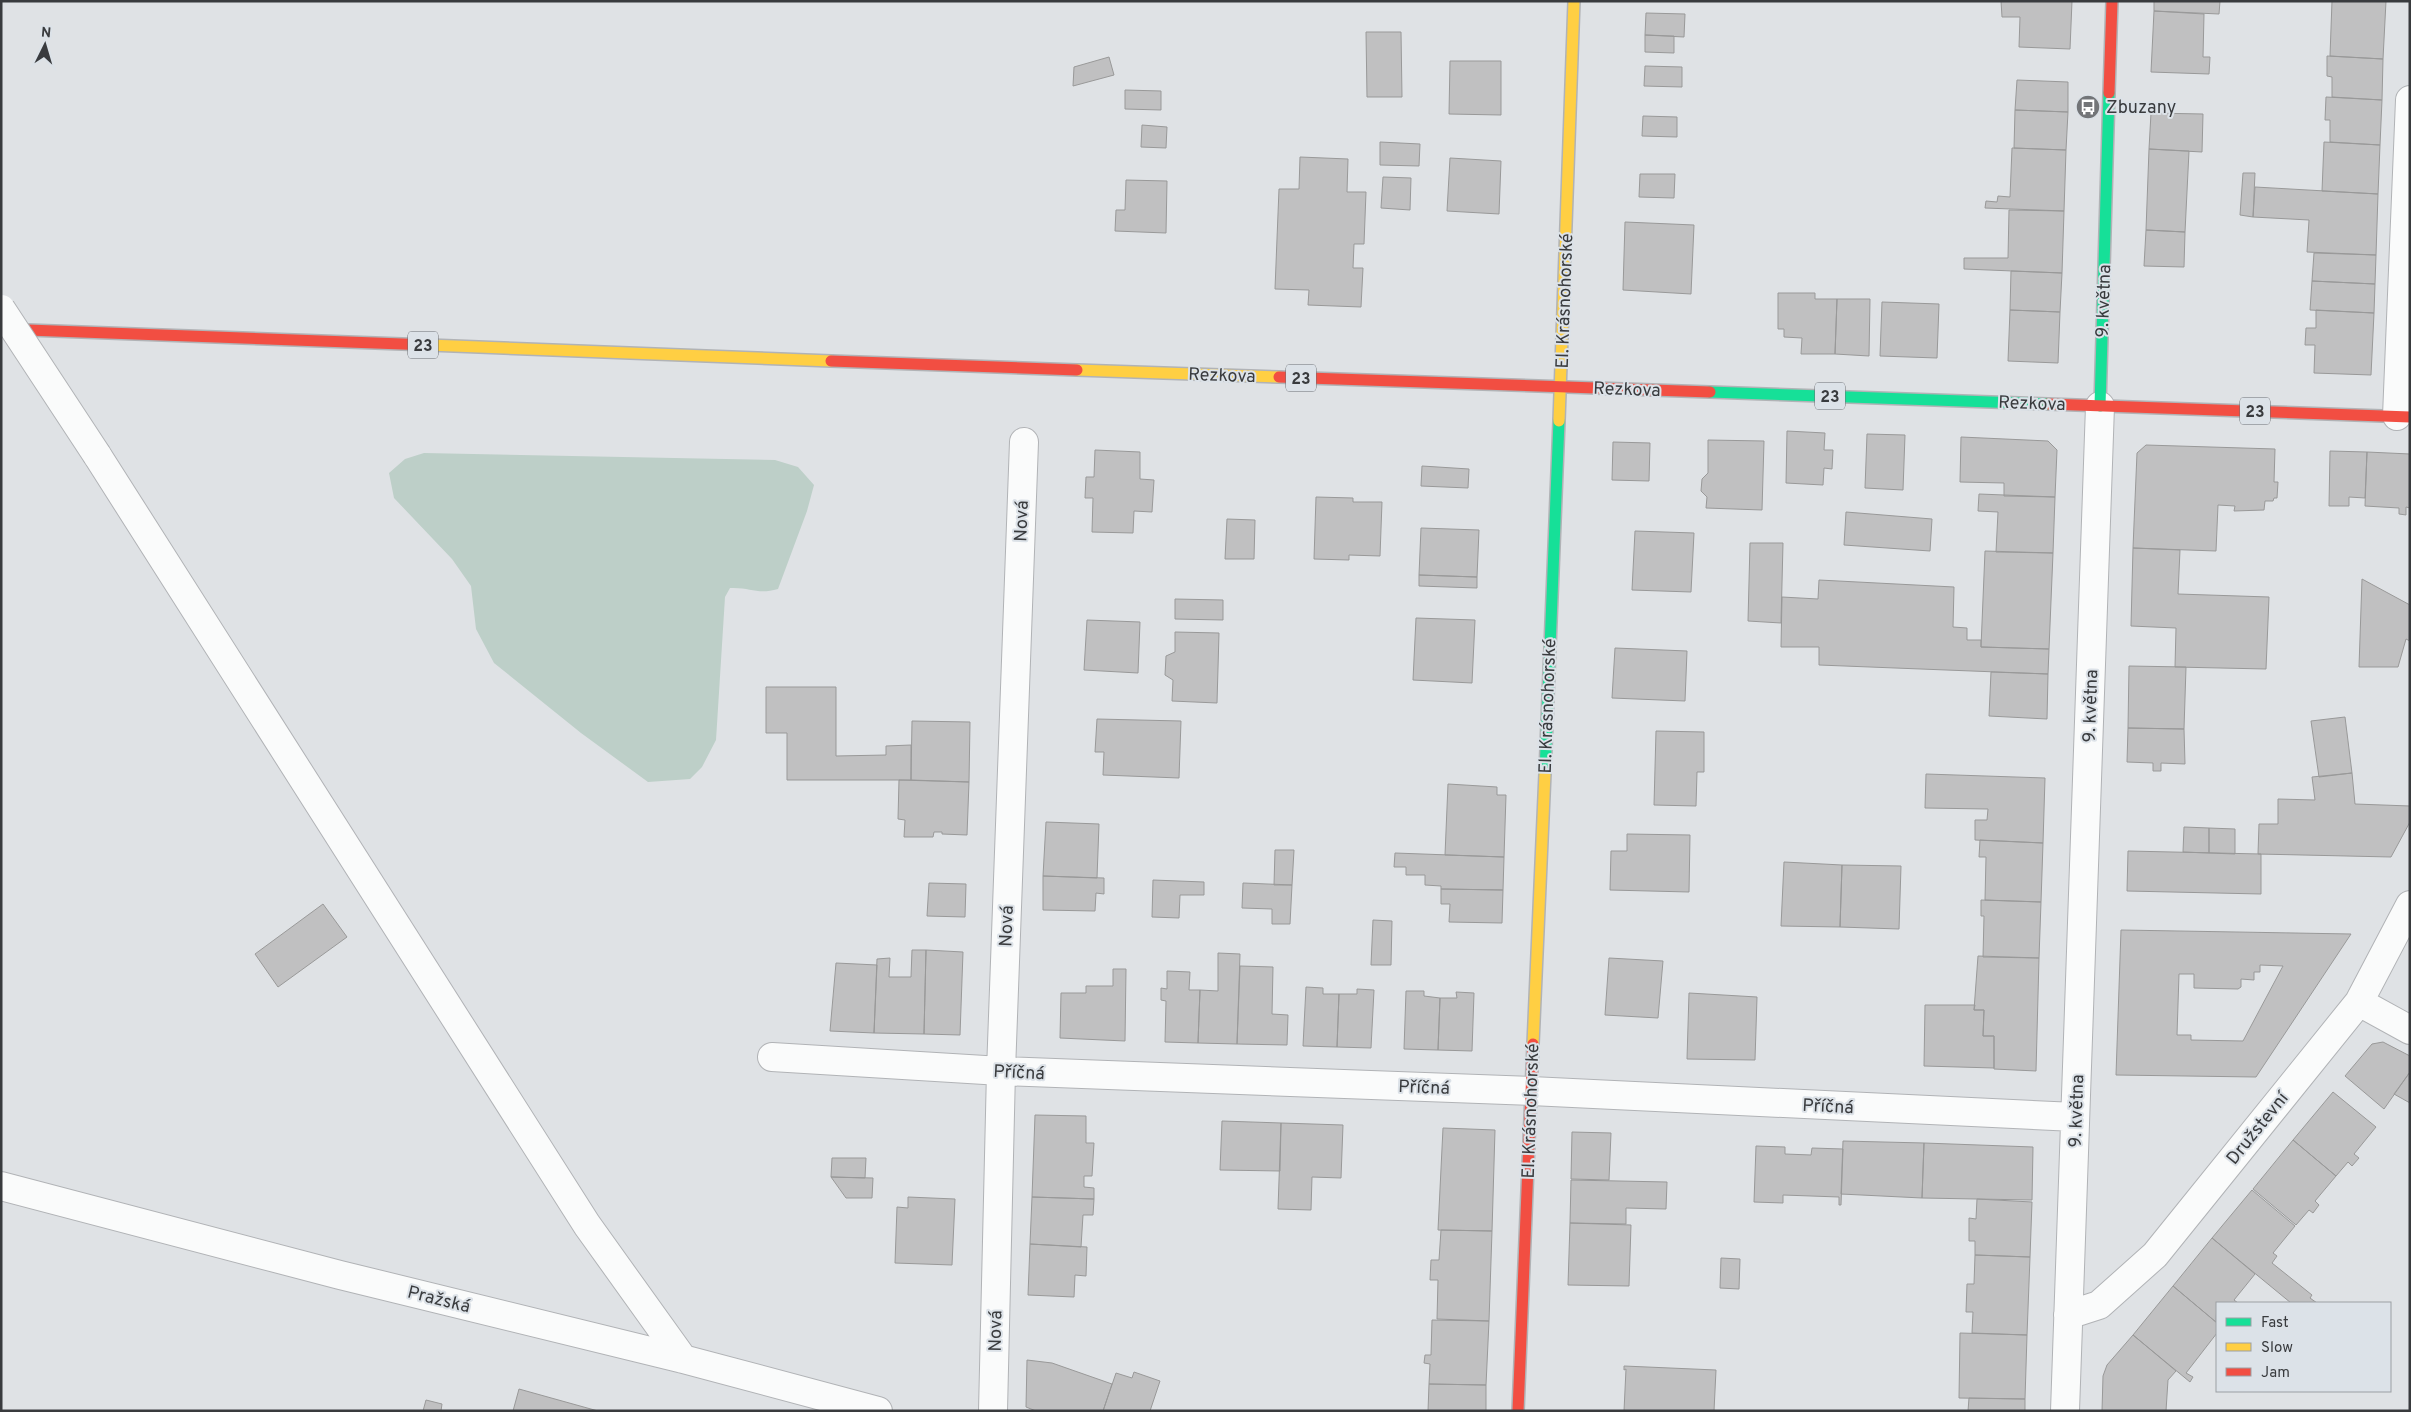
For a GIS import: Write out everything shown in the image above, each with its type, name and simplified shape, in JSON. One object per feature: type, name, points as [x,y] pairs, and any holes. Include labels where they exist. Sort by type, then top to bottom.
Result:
[{"type":"main road","name":"El. Krásnohorské","points":[[1518,1411],[1574,1]]},
{"type":"main road","name":"9. května","points":[[2100,406],[2112,1]]},
{"type":"main road","name":"Rezkova","points":[[1,329],[844,362],[2403,416]]},
{"type":"street","points":[[2403,416],[2410,100]]},
{"type":"street","points":[[1,309],[97,456],[588,1225],[683,1358]]},
{"type":"street","name":"9. května","points":[[2064,1411],[2100,406]]},
{"type":"street","name":"Nová","points":[[993,1411],[1001,1071],[1024,442]]},
{"type":"street","name":"Družstevní","points":[[2068,1315],[2099,1305],[2155,1255],[2358,1002],[2410,905]]},
{"type":"street","points":[[2358,1002],[2410,1030]]},
{"type":"street","name":"Příčná","points":[[772,1057],[1001,1071],[1531,1092],[2076,1117]]},
{"type":"street","name":"Pražská","points":[[1,1186],[340,1275],[683,1358],[878,1411]]},
{"type":"shaded area","points":[[424,453],[775,460],[798,467],[814,485],[807,511],[778,589],[759,591],[730,588],[725,597],[716,740],[702,767],[690,779],[648,782],[581,733],[494,663],[476,629],[471,586],[452,559],[394,498],[389,473],[405,459]]},
{"type":"building","points":[[2001,1],[2072,1],[2070,49],[2019,47],[2020,17],[2002,17]]},
{"type":"building","points":[[2154,1],[2220,1],[2219,14],[2154,11]]},
{"type":"building","points":[[2332,1],[2386,1],[2383,59],[2330,56]]},
{"type":"building","points":[[2154,11],[2204,14],[2203,57],[2210,57],[2209,74],[2151,72]]},
{"type":"building","points":[[1646,13],[1685,14],[1684,37],[1645,35]]},
{"type":"building","points":[[1366,32],[1401,32],[1402,97],[1367,97]]},
{"type":"building","points":[[1645,35],[1674,36],[1674,53],[1645,52]]},
{"type":"building","points":[[2327,56],[2383,59],[2382,100],[2332,97],[2332,77],[2327,76]]},
{"type":"building","points":[[1109,57],[1114,75],[1073,86],[1074,67]]},
{"type":"building","points":[[1450,61],[1501,61],[1501,115],[1449,114]]},
{"type":"building","points":[[1645,66],[1682,67],[1682,87],[1644,86]]},
{"type":"building","points":[[2017,80],[2068,82],[2068,112],[2015,110]]},
{"type":"building","points":[[1125,90],[1161,91],[1161,110],[1125,109]]},
{"type":"building","points":[[2326,97],[2382,100],[2380,145],[2330,142],[2330,120],[2325,120]]},
{"type":"building","points":[[2015,110],[2068,112],[2066,150],[2014,148]]},
{"type":"building","points":[[2151,113],[2203,114],[2202,152],[2149,149]]},
{"type":"building","points":[[1643,116],[1677,117],[1677,137],[1642,136]]},
{"type":"building","points":[[1142,125],[1167,127],[1166,148],[1141,147]]},
{"type":"building","points":[[1380,142],[1420,144],[1419,166],[1380,165]]},
{"type":"building","points":[[2324,142],[2380,145],[2378,194],[2322,191]]},
{"type":"building","points":[[2012,148],[2066,150],[2064,211],[1985,208],[1986,201],[1997,202],[1998,196],[2010,197]]},
{"type":"building","points":[[2149,149],[2189,151],[2185,232],[2146,230]]},
{"type":"building","points":[[1300,157],[1348,159],[1347,192],[1366,192],[1364,244],[1354,244],[1353,268],[1363,268],[1361,307],[1308,305],[1309,290],[1275,289],[1279,189],[1299,189]]},
{"type":"building","points":[[1450,158],[1501,161],[1499,214],[1447,211]]},
{"type":"building","points":[[2243,173],[2255,173],[2253,217],[2240,215]]},
{"type":"building","points":[[1640,174],[1675,174],[1674,198],[1639,197]]},
{"type":"building","points":[[1383,177],[1411,178],[1410,210],[1381,208]]},
{"type":"building","points":[[1126,180],[1167,181],[1166,233],[1115,231],[1116,210],[1125,210]]},
{"type":"building","points":[[2255,187],[2378,194],[2376,255],[2307,252],[2309,220],[2253,217]]},
{"type":"building","points":[[2009,210],[2064,211],[2062,273],[1964,269],[1964,258],[2008,258]]},
{"type":"building","points":[[1625,222],[1694,225],[1691,294],[1623,290]]},
{"type":"building","points":[[2146,230],[2185,232],[2184,267],[2144,266]]},
{"type":"building","points":[[2314,253],[2376,255],[2375,284],[2312,281]]},
{"type":"building","points":[[2011,271],[2062,273],[2060,312],[2010,310]]},
{"type":"building","points":[[2312,281],[2375,284],[2374,313],[2310,310]]},
{"type":"building","points":[[1778,293],[1815,293],[1815,299],[1837,299],[1835,354],[1801,354],[1802,338],[1784,337],[1784,329],[1778,329]]},
{"type":"building","points":[[1837,299],[1870,299],[1869,356],[1835,354]]},
{"type":"building","points":[[1882,302],[1939,304],[1937,358],[1880,356]]},
{"type":"building","points":[[2010,310],[2060,312],[2058,363],[2008,361]]},
{"type":"building","points":[[2316,310],[2374,313],[2371,375],[2314,373],[2315,345],[2305,345],[2306,328],[2316,328]]},
{"type":"building","points":[[1787,431],[1825,433],[1824,450],[1833,450],[1832,469],[1824,468],[1823,485],[1786,483]]},
{"type":"building","points":[[1867,434],[1905,435],[1903,490],[1865,488]]},
{"type":"building","points":[[1961,437],[2048,441],[2057,450],[2055,497],[2004,496],[2004,483],[1960,482]]},
{"type":"building","points":[[1708,440],[1764,441],[1762,510],[1706,508],[1707,497],[1701,491],[1702,479],[1708,473]]},
{"type":"building","points":[[1613,442],[1650,443],[1649,481],[1612,480]]},
{"type":"building","points":[[2146,445],[2275,449],[2274,482],[2278,482],[2277,498],[2274,498],[2273,501],[2265,501],[2264,510],[2234,511],[2235,506],[2218,505],[2216,551],[2133,548],[2137,453]]},
{"type":"building","points":[[1095,450],[1140,452],[1140,479],[1154,480],[1152,512],[1134,511],[1133,533],[1092,532],[1093,498],[1085,498],[1086,477],[1094,477]]},
{"type":"building","points":[[2330,451],[2367,452],[2365,498],[2349,497],[2349,506],[2329,506]]},
{"type":"building","points":[[2367,452],[2410,454],[2410,508],[2406,507],[2406,515],[2399,514],[2399,508],[2365,506]]},
{"type":"building","points":[[1422,466],[1469,469],[1468,488],[1421,486]]},
{"type":"building","points":[[1979,494],[2055,497],[2053,553],[1996,552],[1998,512],[1978,511]]},
{"type":"building","points":[[1316,497],[1353,498],[1353,502],[1382,502],[1380,556],[1349,555],[1349,560],[1314,559]]},
{"type":"building","points":[[1846,512],[1932,519],[1930,551],[1844,545]]},
{"type":"building","points":[[1227,519],[1255,520],[1254,559],[1225,559]]},
{"type":"building","points":[[1421,528],[1479,530],[1477,577],[1419,575]]},
{"type":"building","points":[[1635,531],[1694,533],[1691,592],[1632,590]]},
{"type":"building","points":[[1750,543],[1783,543],[1781,623],[1748,621]]},
{"type":"building","points":[[2133,548],[2180,550],[2178,594],[2269,597],[2266,669],[2175,667],[2176,628],[2131,626]]},
{"type":"building","points":[[1985,551],[2053,553],[2049,649],[1981,647]]},
{"type":"building","points":[[1419,575],[1477,577],[1477,588],[1419,586]]},
{"type":"building","points":[[2362,579],[2410,605],[2410,641],[2406,639],[2398,667],[2359,667]]},
{"type":"building","points":[[1819,580],[1954,587],[1953,627],[1967,628],[1967,640],[1981,640],[1981,647],[2049,649],[2048,674],[1819,665],[1819,647],[1781,647],[1782,597],[1818,599]]},
{"type":"building","points":[[1175,599],[1223,600],[1223,620],[1175,619]]},
{"type":"building","points":[[1416,618],[1475,620],[1472,683],[1413,680]]},
{"type":"building","points":[[1087,620],[1140,622],[1138,673],[1084,670]]},
{"type":"building","points":[[1175,632],[1219,633],[1217,703],[1172,701],[1173,680],[1165,675],[1166,656],[1175,652]]},
{"type":"building","points":[[1615,648],[1687,651],[1685,701],[1612,698]]},
{"type":"building","points":[[2129,666],[2186,667],[2184,729],[2128,728]]},
{"type":"building","points":[[1991,672],[2048,674],[2047,719],[1989,716]]},
{"type":"building","points":[[766,687],[836,687],[836,756],[886,755],[886,746],[911,745],[911,780],[787,780],[787,733],[766,733]]},
{"type":"building","points":[[2345,717],[2352,773],[2319,777],[2311,721]]},
{"type":"building","points":[[1097,719],[1181,721],[1179,778],[1103,775],[1104,752],[1095,752]]},
{"type":"building","points":[[912,721],[970,722],[969,782],[911,780]]},
{"type":"building","points":[[2128,728],[2184,729],[2185,764],[2161,763],[2161,771],[2153,771],[2153,763],[2127,762]]},
{"type":"building","points":[[1656,731],[1704,732],[1704,772],[1697,772],[1696,806],[1654,805]]},
{"type":"building","points":[[2352,773],[2355,804],[2410,806],[2410,822],[2391,857],[2258,854],[2259,824],[2278,824],[2278,799],[2315,800],[2312,777]]},
{"type":"building","points":[[1926,774],[2045,778],[2043,843],[1975,840],[1975,820],[1987,820],[1988,809],[1925,808]]},
{"type":"building","points":[[899,780],[969,782],[967,835],[934,832],[933,837],[904,837],[905,820],[898,819]]},
{"type":"building","points":[[1448,784],[1497,787],[1497,795],[1506,795],[1504,857],[1445,855]]},
{"type":"building","points":[[1046,822],[1099,824],[1097,878],[1043,876]]},
{"type":"building","points":[[2184,827],[2209,828],[2209,853],[2183,852]]},
{"type":"building","points":[[2209,828],[2235,829],[2235,854],[2209,853]]},
{"type":"building","points":[[1627,834],[1690,835],[1689,892],[1610,890],[1611,851],[1627,851]]},
{"type":"building","points":[[1980,840],[2043,843],[2041,902],[1985,900],[1986,857],[1979,857]]},
{"type":"building","points":[[1275,850],[1294,850],[1292,885],[1274,885]]},
{"type":"building","points":[[2128,851],[2261,854],[2261,894],[2127,891]]},
{"type":"building","points":[[1395,853],[1504,857],[1503,890],[1441,889],[1441,886],[1425,885],[1425,875],[1406,875],[1406,867],[1394,867]]},
{"type":"building","points":[[1784,862],[1842,865],[1840,927],[1781,926]]},
{"type":"building","points":[[1842,865],[1901,866],[1899,929],[1840,927]]},
{"type":"building","points":[[1043,876],[1104,878],[1104,894],[1096,893],[1095,911],[1043,910]]},
{"type":"building","points":[[1153,880],[1204,882],[1204,895],[1180,895],[1179,918],[1152,917]]},
{"type":"building","points":[[929,883],[966,884],[965,917],[927,916]]},
{"type":"building","points":[[1243,883],[1292,885],[1290,924],[1272,924],[1272,909],[1242,908]]},
{"type":"building","points":[[1441,889],[1503,890],[1502,923],[1449,922],[1450,904],[1441,904]]},
{"type":"building","points":[[1981,900],[2041,902],[2039,958],[1983,957],[1984,916],[1981,916]]},
{"type":"building","points":[[323,904],[347,937],[278,987],[255,954]]},
{"type":"building","points":[[1373,920],[1392,921],[1391,965],[1371,965]]},
{"type":"building","points":[[2121,930],[2351,934],[2256,1077],[2116,1075]],"holes":[[[2260,965],[2283,966],[2243,1041],[2191,1040],[2191,1035],[2177,1035],[2179,974],[2194,974],[2194,988],[2238,989],[2241,987],[2241,979],[2254,980],[2254,972],[2260,972]]]},
{"type":"building","points":[[912,950],[926,950],[924,1034],[874,1033],[877,959],[890,958],[889,977],[911,977]]},
{"type":"building","points":[[926,950],[963,952],[960,1035],[924,1034]]},
{"type":"building","points":[[1218,953],[1240,954],[1237,1044],[1198,1043],[1200,990],[1218,991]]},
{"type":"building","points":[[1978,956],[2039,958],[2036,1071],[1994,1069],[1994,1036],[1983,1036],[1984,1010],[1974,1010]]},
{"type":"building","points":[[1609,958],[1663,961],[1658,1018],[1605,1015]]},
{"type":"building","points":[[836,963],[877,965],[874,1033],[830,1031]]},
{"type":"building","points":[[1240,966],[1273,967],[1272,1014],[1288,1015],[1287,1045],[1237,1044]]},
{"type":"building","points":[[1113,969],[1126,969],[1125,1041],[1060,1038],[1061,993],[1086,993],[1086,986],[1113,986]]},
{"type":"building","points":[[1167,971],[1190,972],[1189,990],[1200,990],[1198,1043],[1165,1042],[1166,1001],[1161,1000],[1161,988],[1167,989]]},
{"type":"building","points":[[1306,987],[1323,988],[1323,994],[1339,994],[1337,1047],[1303,1046]]},
{"type":"building","points":[[1357,989],[1374,990],[1371,1048],[1337,1047],[1339,994],[1357,994]]},
{"type":"building","points":[[1406,991],[1424,991],[1424,996],[1440,998],[1438,1050],[1404,1049]]},
{"type":"building","points":[[1456,992],[1474,993],[1472,1051],[1438,1050],[1440,998],[1457,998]]},
{"type":"building","points":[[1689,993],[1757,997],[1755,1060],[1687,1059]]},
{"type":"building","points":[[1925,1005],[1975,1005],[1974,1010],[1984,1010],[1983,1036],[1994,1036],[1994,1068],[1924,1066]]},
{"type":"building","points":[[2383,1042],[2410,1056],[2410,1072],[2384,1109],[2345,1076],[2372,1044]]},
{"type":"building","points":[[2410,1072],[2410,1103],[2394,1094]]},
{"type":"building","points":[[2333,1092],[2376,1127],[2354,1154],[2359,1158],[2352,1166],[2348,1162],[2336,1176],[2293,1140]]},
{"type":"building","points":[[1035,1115],[1086,1116],[1086,1143],[1094,1143],[1092,1176],[1084,1176],[1084,1187],[1094,1188],[1094,1199],[1032,1197]]},
{"type":"building","points":[[1222,1121],[1281,1123],[1280,1171],[1220,1170]]},
{"type":"building","points":[[1281,1123],[1343,1125],[1341,1178],[1312,1177],[1311,1210],[1278,1209]]},
{"type":"building","points":[[1443,1128],[1495,1130],[1492,1231],[1438,1230]]},
{"type":"building","points":[[1572,1132],[1611,1133],[1609,1180],[1571,1179]]},
{"type":"building","points":[[2293,1140],[2336,1176],[2315,1201],[2319,1205],[2313,1213],[2309,1210],[2296,1225],[2253,1189]]},
{"type":"building","points":[[1843,1141],[1924,1143],[1922,1198],[1841,1194]]},
{"type":"building","points":[[1924,1143],[2033,1147],[2032,1200],[1922,1198]]},
{"type":"building","points":[[1756,1146],[1785,1147],[1785,1154],[1811,1155],[1812,1148],[1843,1149],[1841,1205],[1839,1205],[1839,1197],[1783,1195],[1783,1203],[1754,1202]]},
{"type":"building","points":[[832,1158],[866,1158],[865,1178],[831,1177]]},
{"type":"building","points":[[831,1177],[873,1178],[872,1198],[846,1198]]},
{"type":"building","points":[[1571,1180],[1667,1182],[1666,1209],[1626,1208],[1626,1224],[1570,1223]]},
{"type":"building","points":[[2252,1190],[2295,1226],[2273,1253],[2277,1256],[2272,1263],[2312,1295],[2310,1298],[2316,1302],[2290,1302],[2212,1238]]},
{"type":"building","points":[[908,1197],[955,1199],[952,1265],[895,1263],[897,1207],[908,1208]]},
{"type":"building","points":[[1032,1197],[1094,1199],[1093,1215],[1083,1215],[1081,1247],[1030,1244]]},
{"type":"building","points":[[1977,1199],[2032,1202],[2030,1257],[1975,1255],[1975,1241],[1969,1241],[1969,1218],[1976,1219]]},
{"type":"building","points":[[1570,1223],[1631,1225],[1629,1286],[1568,1285]]},
{"type":"building","points":[[1441,1230],[1492,1231],[1489,1321],[1437,1319],[1438,1280],[1430,1280],[1431,1260],[1439,1260]]},
{"type":"building","points":[[2212,1238],[2255,1274],[2234,1300],[2237,1302],[2216,1302],[2216,1322],[2173,1286]]},
{"type":"building","points":[[1030,1244],[1087,1247],[1086,1276],[1075,1275],[1074,1297],[1028,1295]]},
{"type":"building","points":[[1975,1255],[2030,1257],[2027,1335],[1972,1333],[1973,1312],[1966,1312],[1967,1284],[1974,1284]]},
{"type":"building","points":[[1721,1258],[1740,1259],[1739,1289],[1720,1288]]},
{"type":"building","points":[[2173,1286],[2216,1322],[2216,1334],[2186,1373],[2193,1377],[2190,1382],[2133,1335]]},
{"type":"building","points":[[1432,1320],[1489,1321],[1486,1385],[1429,1384],[1430,1364],[1424,1363],[1425,1355],[1431,1355]]},
{"type":"building","points":[[1960,1333],[2027,1335],[2025,1399],[1959,1398]]},
{"type":"building","points":[[2133,1335],[2176,1371],[2168,1380],[2166,1411],[2102,1411],[2103,1376],[2107,1365]]},
{"type":"building","points":[[1027,1360],[1052,1363],[1112,1384],[1103,1411],[1036,1411],[1026,1407]]},
{"type":"building","points":[[1624,1366],[1716,1370],[1714,1411],[1624,1411],[1626,1369],[1624,1370]]},
{"type":"building","points":[[1134,1372],[1160,1381],[1150,1411],[1103,1411],[1116,1373],[1132,1378]]},
{"type":"building","points":[[1429,1384],[1486,1385],[1486,1411],[1428,1411]]},
{"type":"building","points":[[519,1389],[598,1411],[513,1411]]},
{"type":"building","points":[[1969,1398],[2025,1399],[2025,1411],[1968,1411]]},
{"type":"building","points":[[426,1400],[442,1404],[441,1411],[423,1411]]},
{"type":"traffic: fast","points":[[2100,406],[2109,93]]},
{"type":"traffic: fast","points":[[1710,392],[2048,404]]},
{"type":"traffic: fast","points":[[1545,773],[1559,421]]},
{"type":"traffic: slow","points":[[1559,421],[1574,1]]},
{"type":"traffic: slow","points":[[429,345],[831,361]]},
{"type":"traffic: slow","points":[[1077,370],[1279,377]]},
{"type":"traffic: slow","points":[[1533,1044],[1545,773]]},
{"type":"traffic: jam","points":[[2109,93],[2112,1]]},
{"type":"traffic: jam","points":[[1,329],[429,345]]},
{"type":"traffic: jam","points":[[831,361],[1077,370]]},
{"type":"traffic: jam","points":[[1279,377],[1710,392]]},
{"type":"traffic: jam","points":[[2048,404],[2410,417]]},
{"type":"traffic: jam","points":[[1518,1411],[1533,1044]]},
{"type":"place","name":"Zbuzany","points":[[2088,107]]}]
